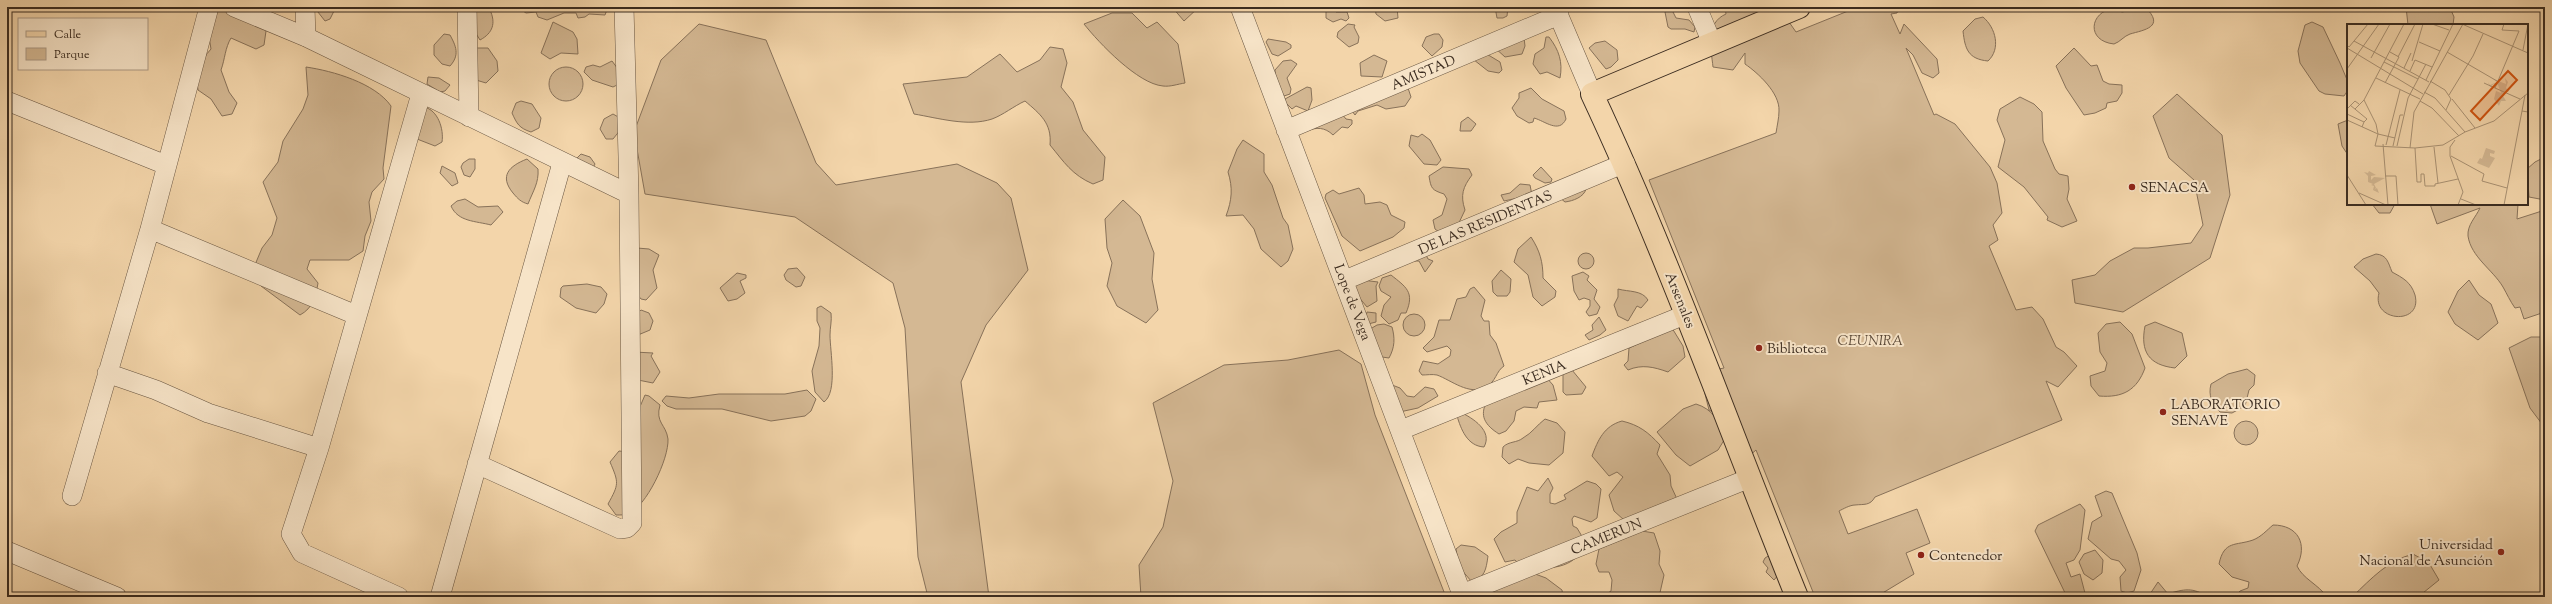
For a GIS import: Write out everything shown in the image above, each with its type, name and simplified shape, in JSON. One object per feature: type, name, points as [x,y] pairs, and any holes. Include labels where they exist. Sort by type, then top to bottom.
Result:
[{"type":"main road","points":[[1592,94],[1799,7]]},
{"type":"main road","name":"Arsenales","points":[[1592,94],[1625,163],[1688,314],[1797,597]]},
{"type":"street","points":[[72,496],[150,229],[209,7]]},
{"type":"street","points":[[234,7],[306,37],[628,194]]},
{"type":"street","points":[[305,7],[306,37]]},
{"type":"street","points":[[467,7],[469,117]]},
{"type":"street","points":[[477,464],[620,529],[627,528],[632,523],[624,7]]},
{"type":"street","name":"Lope de Vega","points":[[1240,7],[1286,130],[1345,280],[1462,595]]},
{"type":"street","points":[[1697,7],[1712,43]]},
{"type":"street","name":"AMISTAD","points":[[1286,130],[1557,11]]},
{"type":"street","name":"Arsenales","points":[[1557,11],[1592,94]]},
{"type":"street","points":[[399,597],[302,553],[290,534],[292,524],[319,448],[356,315],[421,94]]},
{"type":"street","points":[[7,101],[166,165]]},
{"type":"street","points":[[440,597],[562,163]]},
{"type":"street","name":"DE LAS RESIDENTAS","points":[[1345,280],[1625,163]]},
{"type":"street","points":[[150,229],[356,315]]},
{"type":"street","name":"KENIA","points":[[1401,430],[1688,314]]},
{"type":"street","points":[[107,373],[156,390],[208,413],[319,448]]},
{"type":"street","name":"CAMERUN","points":[[1462,595],[1750,478]]},
{"type":"street","points":[[7,551],[117,597]]},
{"type":"green space","points":[[314,7],[336,7],[330,19],[325,21]]},
{"type":"green space","points":[[485,7],[490,10],[493,23],[488,34],[480,40],[475,32],[476,9]]},
{"type":"green space","points":[[517,7],[608,7],[605,15],[589,14],[585,17],[578,18],[576,13],[564,13],[547,20],[538,17],[536,12],[526,13]]},
{"type":"green space","points":[[1172,7],[1199,7],[1184,21]]},
{"type":"green space","points":[[1331,7],[1336,12],[1347,12],[1349,18],[1346,21],[1341,19],[1333,22],[1326,18],[1326,11]]},
{"type":"green space","points":[[1375,7],[1397,7],[1398,18],[1385,21],[1376,14]]},
{"type":"green space","points":[[1495,7],[1508,7],[1507,16],[1497,18]]},
{"type":"green space","points":[[1664,7],[1676,7],[1673,12],[1676,18],[1689,20],[1695,27],[1694,32],[1685,29],[1671,29],[1668,27]]},
{"type":"green space","name":"CEUNIRA","points":[[1725,7],[1795,7],[1789,22],[1796,32],[1858,7],[1899,7],[1897,13],[1891,14],[1900,34],[1904,24],[1937,59],[1939,73],[1933,78],[1922,73],[1913,55],[1906,48],[1934,115],[1936,114],[1955,124],[1990,167],[1997,183],[2002,213],[1993,225],[1998,240],[1989,246],[2016,310],[2032,307],[2043,319],[2056,347],[2064,352],[2077,366],[2058,387],[2046,381],[2062,420],[1875,497],[1869,503],[1847,507],[1839,511],[1848,534],[1917,509],[1930,543],[1906,553],[1914,574],[1876,597],[1815,597],[1756,450],[1747,458],[1715,413],[1709,410],[1702,382],[1714,370],[1724,368],[1649,180],[1776,133],[1779,111],[1776,97],[1762,78],[1745,64],[1745,53],[1733,70],[1713,67],[1711,44],[1712,30],[1719,18],[1726,14]],"holes":[[[1767,24],[1758,36],[1736,40]]]},
{"type":"green space","points":[[2145,7],[2153,19],[2151,26],[2146,29],[2128,35],[2114,44],[2105,42],[2099,38],[2095,32],[2094,26],[2096,20],[2106,11],[2114,8],[2122,12]]},
{"type":"green space","points":[[2406,7],[2446,7],[2451,10],[2454,17],[2453,24],[2408,24]]},
{"type":"green space","points":[[216,9],[250,19],[266,31],[264,45],[256,49],[231,38],[221,70],[229,92],[237,103],[232,114],[222,116],[211,99],[198,90],[197,84],[201,63],[211,49],[207,24]]},
{"type":"green space","points":[[1112,13],[1132,13],[1147,28],[1157,22],[1178,44],[1185,83],[1163,86],[1153,84],[1142,78],[1131,71],[1109,51],[1084,24]]},
{"type":"green space","points":[[1983,17],[1994,33],[1996,45],[1995,51],[1988,61],[1976,58],[1969,52],[1965,43],[1963,31],[1975,19]]},
{"type":"green space","points":[[553,22],[573,32],[577,39],[578,54],[561,53],[550,59],[541,53]]},
{"type":"green space","points":[[2312,22],[2323,27],[2347,80],[2347,92],[2344,96],[2325,94],[2319,91],[2300,63],[2298,51],[2305,25]]},
{"type":"green space","points":[[699,24],[766,40],[816,163],[836,185],[957,164],[997,183],[1011,198],[1028,270],[986,325],[961,382],[989,597],[928,597],[918,557],[905,328],[893,283],[795,217],[645,194],[634,132],[661,60]]},
{"type":"green space","points":[[1348,24],[1355,25],[1354,27],[1359,37],[1358,43],[1349,47],[1337,37],[1338,32]]},
{"type":"green space","points":[[444,34],[450,35],[456,50],[455,58],[450,66],[442,64],[434,55],[434,45]]},
{"type":"green space","points":[[1439,34],[1443,40],[1442,47],[1432,56],[1422,46],[1426,37]]},
{"type":"green space","points":[[1546,37],[1549,37],[1558,51],[1561,67],[1560,78],[1547,72],[1540,74],[1533,64],[1535,54],[1544,48]]},
{"type":"green space","points":[[1524,38],[1525,46],[1522,54],[1505,57],[1494,47]]},
{"type":"green space","points":[[1268,39],[1286,42],[1291,45],[1291,48],[1278,56],[1272,54],[1266,42]]},
{"type":"green space","points":[[1605,41],[1617,50],[1618,60],[1611,67],[1606,69],[1589,48],[1595,43]]},
{"type":"green space","points":[[1050,47],[1063,49],[1067,63],[1061,87],[1073,102],[1083,130],[1105,157],[1103,180],[1093,184],[1069,168],[1050,145],[1049,131],[1044,120],[1036,110],[1025,101],[992,119],[983,121],[953,121],[914,114],[903,84],[967,77],[1000,54],[1017,72],[1040,60]]},
{"type":"green space","points":[[477,48],[488,48],[497,61],[498,71],[486,83],[476,80],[468,58]]},
{"type":"green space","points":[[2074,48],[2091,66],[2097,65],[2103,81],[2109,84],[2122,85],[2122,93],[2117,101],[2107,103],[2106,108],[2095,113],[2084,115],[2066,88],[2056,66]]},
{"type":"green space","points":[[1485,53],[1500,62],[1502,70],[1499,73],[1488,71],[1469,56]]},
{"type":"green space","points":[[1374,55],[1387,61],[1382,77],[1361,76],[1360,63]]},
{"type":"green space","points":[[1291,60],[1297,64],[1287,78],[1291,89],[1290,94],[1284,96],[1276,82],[1275,70],[1283,61]]},
{"type":"green space","points":[[612,61],[621,73],[619,84],[613,87],[592,80],[584,72],[586,67],[593,65],[600,67]]},
{"type":"green space","points":[[306,67],[353,79],[375,91],[391,106],[383,168],[384,179],[372,192],[369,202],[371,221],[365,236],[363,251],[349,260],[310,260],[307,269],[318,283],[315,297],[311,305],[300,315],[261,286],[252,272],[262,248],[272,235],[277,218],[263,182],[278,162],[283,141],[303,109],[308,95]]},
{"type":"green space","points":[[569,67],[578,72],[582,77],[582,91],[578,96],[573,100],[563,101],[559,100],[550,91],[549,81],[550,77],[559,68]]},
{"type":"green space","points":[[428,77],[439,78],[450,85],[445,91],[440,92],[427,84]]},
{"type":"green space","points":[[1307,87],[1311,88],[1312,100],[1308,111],[1296,106],[1292,109],[1285,102],[1285,99]]},
{"type":"green space","points":[[1408,88],[1411,97],[1405,106],[1386,109],[1377,105],[1358,111],[1355,115],[1352,111]]},
{"type":"green space","points":[[1531,88],[1542,99],[1564,111],[1566,119],[1560,126],[1552,125],[1534,118],[1533,122],[1529,123],[1517,116],[1512,108],[1519,98],[1519,93]]},
{"type":"green space","points":[[2177,94],[2222,135],[2230,195],[2210,258],[2123,312],[2075,303],[2072,280],[2095,275],[2110,261],[2134,248],[2148,248],[2191,243],[2203,225],[2194,180],[2169,158],[2153,116]]},
{"type":"green space","points":[[2020,97],[2034,104],[2042,112],[2043,141],[2055,169],[2059,174],[2068,176],[2069,189],[2067,199],[2077,221],[2062,227],[2047,220],[2048,217],[2024,187],[1998,167],[2005,140],[1997,120],[2000,109]]},
{"type":"green space","points":[[521,101],[532,104],[541,118],[539,128],[531,132],[519,125],[512,113],[516,103]]},
{"type":"green space","points":[[424,107],[433,112],[441,126],[442,142],[435,146],[417,139]]},
{"type":"green space","points":[[1337,108],[1346,119],[1352,120],[1352,124],[1348,128],[1342,127],[1333,135],[1324,129],[1317,128],[1307,131],[1304,127],[1306,121],[1313,114]]},
{"type":"green space","points":[[613,114],[620,118],[621,129],[613,139],[606,139],[600,129],[604,119]]},
{"type":"green space","points":[[1468,117],[1476,124],[1471,131],[1460,131],[1461,122]]},
{"type":"green space","points":[[2347,120],[2347,154],[2342,146],[2338,124]]},
{"type":"green space","points":[[1422,134],[1430,140],[1441,160],[1437,165],[1424,164],[1409,146],[1411,135],[1418,137]]},
{"type":"green space","points":[[1243,140],[1264,154],[1264,172],[1272,185],[1283,218],[1288,225],[1293,249],[1288,261],[1281,267],[1261,249],[1254,229],[1243,215],[1226,216],[1230,205],[1231,194],[1231,183],[1228,172],[1237,149]]},
{"type":"green space","points":[[581,154],[590,157],[595,164],[591,172],[576,159]]},
{"type":"green space","points":[[2545,157],[2545,200],[2529,197],[2528,168],[2535,162]]},
{"type":"green space","points":[[469,159],[475,159],[475,169],[470,177],[464,175],[461,167],[463,163]]},
{"type":"green space","points":[[527,159],[538,169],[537,183],[528,204],[520,200],[513,193],[507,182],[508,172],[511,168]]},
{"type":"green space","points":[[442,166],[455,173],[458,183],[452,186],[440,173]]},
{"type":"green space","points":[[1443,167],[1469,169],[1472,175],[1466,183],[1463,191],[1465,210],[1456,229],[1443,235],[1435,229],[1433,220],[1442,215],[1447,199],[1444,194],[1433,188],[1430,184],[1429,176]]},
{"type":"green space","points":[[1541,167],[1552,179],[1551,182],[1545,183],[1535,178],[1533,175]]},
{"type":"green space","points":[[1520,184],[1530,185],[1532,195],[1504,201],[1501,195],[1510,193]]},
{"type":"green space","points":[[1359,188],[1364,195],[1365,204],[1380,202],[1387,205],[1391,215],[1405,222],[1404,228],[1393,237],[1360,251],[1342,236],[1325,198],[1326,194],[1333,190],[1339,194]]},
{"type":"green space","points":[[1586,189],[1581,196],[1575,200],[1565,202],[1560,198]]},
{"type":"green space","points":[[465,199],[478,207],[498,206],[503,212],[491,225],[468,220],[458,215],[451,206],[457,201]]},
{"type":"green space","points":[[1123,200],[1140,216],[1154,253],[1152,279],[1158,310],[1146,323],[1117,306],[1107,286],[1112,263],[1107,248],[1105,219]]},
{"type":"green space","points":[[2373,205],[2394,205],[2390,213],[2379,213]]},
{"type":"green space","points":[[2430,205],[2518,205],[2517,219],[2545,210],[2545,312],[2524,319],[2520,307],[2515,308],[2499,281],[2473,250],[2470,244],[2468,232],[2470,225],[2480,208],[2437,224]]},
{"type":"green space","points":[[1531,237],[1537,247],[1540,257],[1543,278],[1556,291],[1555,297],[1542,306],[1533,297],[1528,275],[1514,262],[1518,249]]},
{"type":"green space","points":[[637,248],[649,249],[659,255],[653,270],[657,288],[646,300],[641,299],[630,285]]},
{"type":"green space","points":[[1425,253],[1428,259],[1433,261],[1425,272],[1419,261],[1413,261]]},
{"type":"green space","points":[[1586,253],[1592,255],[1594,261],[1592,267],[1586,269],[1580,267],[1578,261],[1580,255]]},
{"type":"green space","points":[[2376,254],[2385,257],[2392,272],[2406,281],[2415,295],[2415,305],[2412,312],[2405,316],[2389,315],[2382,310],[2379,303],[2379,293],[2370,281],[2354,267],[2363,259]]},
{"type":"green space","points":[[797,268],[805,277],[801,286],[796,287],[786,280],[784,275],[788,269]]},
{"type":"green space","points":[[1501,270],[1511,279],[1510,292],[1507,296],[1497,296],[1493,292],[1492,281]]},
{"type":"green space","points":[[1583,272],[1589,276],[1587,280],[1597,290],[1594,299],[1600,307],[1597,314],[1589,316],[1586,312],[1590,306],[1590,300],[1584,298],[1579,300],[1574,291],[1572,276]]},
{"type":"green space","points":[[737,273],[746,275],[746,278],[740,281],[745,293],[737,299],[728,301],[720,288]]},
{"type":"green space","points":[[1391,275],[1405,287],[1408,291],[1410,300],[1406,313],[1401,313],[1398,320],[1389,324],[1381,316],[1384,305],[1391,297],[1381,291],[1379,286],[1382,278]]},
{"type":"green space","points":[[1362,280],[1378,282],[1376,286],[1377,301],[1367,307],[1352,289]]},
{"type":"green space","points":[[2469,280],[2479,295],[2491,304],[2498,323],[2478,340],[2455,324],[2448,312],[2458,291]]},
{"type":"green space","points":[[587,284],[601,287],[607,294],[604,304],[596,313],[576,308],[560,297],[561,288],[563,286]]},
{"type":"green space","points":[[1474,287],[1485,300],[1481,316],[1484,321],[1489,321],[1490,335],[1496,343],[1504,366],[1489,385],[1473,390],[1460,386],[1437,375],[1422,375],[1419,371],[1423,361],[1438,364],[1450,356],[1451,350],[1447,346],[1427,352],[1423,348],[1434,337],[1439,320],[1450,320],[1457,299],[1466,297],[1470,289]]},
{"type":"green space","points":[[1618,289],[1642,294],[1648,300],[1641,308],[1637,306],[1628,321],[1618,316],[1614,305],[1618,297]]},
{"type":"green space","points":[[821,306],[831,313],[830,335],[832,381],[831,390],[824,402],[815,392],[812,371],[819,346],[820,328],[817,321],[817,308]]},
{"type":"green space","points":[[641,310],[649,313],[653,321],[650,330],[638,335],[638,313]]},
{"type":"green space","points":[[1367,312],[1376,313],[1376,322],[1364,325]]},
{"type":"green space","points":[[1414,314],[1422,317],[1425,325],[1422,333],[1414,336],[1406,333],[1403,325],[1406,317]]},
{"type":"green space","points":[[1599,317],[1606,330],[1600,335],[1589,340],[1585,335],[1593,330],[1592,325]]},
{"type":"green space","points":[[2120,322],[2132,334],[2145,368],[2138,382],[2128,391],[2115,396],[2099,396],[2091,386],[2090,376],[2105,371],[2107,363],[2100,352],[2098,333],[2106,324]]},
{"type":"green space","points":[[2155,322],[2182,333],[2187,356],[2175,368],[2159,364],[2148,356],[2145,350],[2145,326]]},
{"type":"green space","points":[[1384,324],[1392,327],[1394,335],[1394,342],[1389,358],[1375,356],[1367,331],[1377,325]]},
{"type":"green space","points":[[1672,328],[1683,346],[1685,357],[1668,372],[1648,367],[1638,367],[1628,370],[1624,365],[1628,361],[1629,348]]},
{"type":"green space","points":[[2531,337],[2545,337],[2545,428],[2530,408],[2509,348]]},
{"type":"green space","points":[[1339,350],[1361,364],[1375,415],[1446,597],[1141,597],[1139,565],[1163,527],[1173,481],[1153,403],[1224,365],[1288,360]]},
{"type":"green space","points":[[634,352],[653,353],[651,356],[660,372],[653,383],[638,380]]},
{"type":"green space","points":[[2247,369],[2255,375],[2254,385],[2249,390],[2245,406],[2232,413],[2220,412],[2211,399],[2211,384],[2228,374]]},
{"type":"green space","points":[[1563,370],[1572,370],[1586,387],[1582,394],[1566,395],[1563,392]]},
{"type":"green space","points":[[1545,376],[1553,385],[1557,400],[1539,402],[1537,408],[1524,407],[1516,411],[1514,421],[1506,431],[1499,434],[1487,424],[1484,411],[1487,401]]},
{"type":"green space","points":[[1392,385],[1400,388],[1407,396],[1414,397],[1425,387],[1434,389],[1438,396],[1418,408],[1395,413]]},
{"type":"green space","points":[[807,390],[816,399],[811,411],[805,416],[771,421],[722,409],[676,409],[667,406],[662,401],[666,396],[689,398],[719,394],[785,394]]},
{"type":"green space","points":[[645,395],[649,396],[660,405],[659,416],[668,439],[665,458],[661,470],[642,502],[635,510],[628,514],[616,515],[608,504],[616,487],[616,479],[610,462],[619,451],[628,452],[639,409]]},
{"type":"green space","points":[[1696,404],[1707,409],[1715,417],[1726,437],[1718,450],[1690,466],[1676,455],[1657,432],[1683,409]]},
{"type":"green space","points":[[1460,412],[1476,421],[1484,430],[1486,441],[1484,447],[1473,444],[1466,436],[1457,416]]},
{"type":"green space","points":[[1545,419],[1557,423],[1565,432],[1563,453],[1549,465],[1529,463],[1518,459],[1509,464],[1502,457],[1503,447],[1521,440]]},
{"type":"green space","points":[[1622,421],[1643,430],[1660,445],[1657,454],[1670,475],[1671,486],[1677,499],[1624,520],[1614,511],[1609,495],[1623,477],[1617,472],[1609,476],[1592,456],[1602,434],[1611,426]]},
{"type":"green space","points":[[2246,421],[2254,425],[2258,433],[2254,441],[2246,445],[2238,441],[2234,433],[2238,425]]},
{"type":"green space","points":[[1548,478],[1553,488],[1550,494],[1550,503],[1555,504],[1566,499],[1564,495],[1587,481],[1596,484],[1601,489],[1597,518],[1591,522],[1574,516],[1572,519],[1573,526],[1577,528],[1586,543],[1575,559],[1559,566],[1550,568],[1521,567],[1515,560],[1505,562],[1494,539],[1501,532],[1517,523],[1517,512],[1527,487],[1538,491]]},
{"type":"green space","points":[[2106,491],[2112,493],[2137,553],[2141,570],[2134,591],[2127,593],[2121,591],[2120,577],[2126,570],[2119,561],[2111,559],[2088,539],[2092,522],[2102,516],[2095,496]]},
{"type":"green space","points":[[2080,504],[2085,510],[2080,550],[2074,560],[2066,563],[2071,577],[2080,574],[2086,597],[2067,597],[2035,531],[2038,525]]},
{"type":"green space","points":[[2273,525],[2289,528],[2298,537],[2301,543],[2301,550],[2297,566],[2300,571],[2327,597],[2234,597],[2240,591],[2248,588],[2249,582],[2232,577],[2219,564],[2221,556],[2227,547],[2256,539]]},
{"type":"green space","points":[[1642,531],[1654,533],[1660,551],[1659,564],[1664,575],[1659,597],[1602,597],[1611,591],[1612,580],[1609,572],[1599,572],[1596,564],[1599,549]]},
{"type":"green space","points":[[1461,545],[1475,547],[1488,556],[1484,572],[1480,578],[1472,582],[1459,567],[1456,549]]},
{"type":"green space","points":[[2095,550],[2103,560],[2102,573],[2093,580],[2084,574],[2079,562],[2084,554]]},
{"type":"green space","points":[[2413,554],[2429,563],[2439,580],[2418,597],[2352,597],[2380,571],[2395,561]]},
{"type":"green space","points":[[1770,555],[1779,574],[1774,580],[1766,572],[1768,568],[1763,562],[1765,558]]},
{"type":"green space","points":[[1527,571],[1546,578],[1562,590],[1563,597],[1471,597]]},
{"type":"green space","points":[[2158,582],[2168,594],[2179,591],[2193,590],[2207,597],[2148,597]]},
{"type":"place","name":"SENACSA","points":[[2132,187]]},
{"type":"place","name":"Biblioteca","points":[[1759,348]]},
{"type":"place","name":"LABORATORIO SENAVE","points":[[2163,412]]},
{"type":"place","name":"Universidad Nacional de Asunción","points":[[2501,552]]},
{"type":"place","name":"Contenedor","points":[[1921,555]]}]
